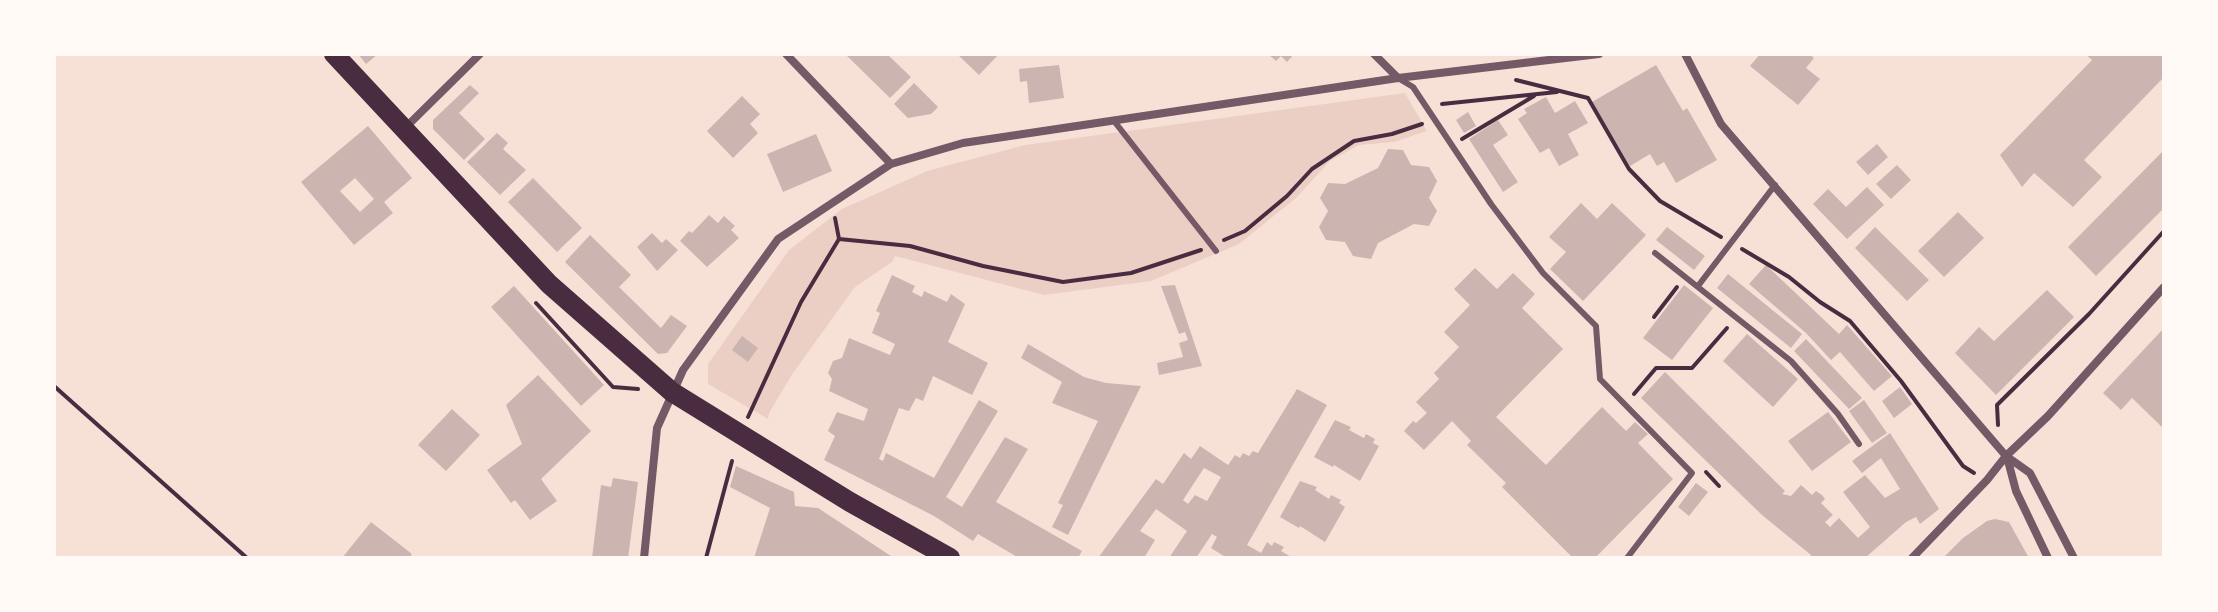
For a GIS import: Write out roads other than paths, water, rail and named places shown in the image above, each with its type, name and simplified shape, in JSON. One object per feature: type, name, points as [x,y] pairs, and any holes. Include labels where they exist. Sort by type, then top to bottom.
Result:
[{"type":"main road","points":[[334,54],[549,284],[672,392],[850,502],[950,558]]},
{"type":"street","points":[[403,130],[480,54]]},
{"type":"street","points":[[786,54],[891,164]]},
{"type":"street","points":[[1374,54],[1398,78]]},
{"type":"street","points":[[644,558],[657,428],[683,370],[778,239],[891,164],[963,143],[1398,78],[1599,54]]},
{"type":"street","points":[[1685,54],[1721,124],[1990,438],[2006,456],[2030,473],[2074,558]]},
{"type":"street","points":[[1912,558],[2006,456],[2048,416],[2164,287]]},
{"type":"street","points":[[2006,456],[2016,491],[2048,558]]},
{"type":"lane","points":[[1398,78],[1413,87],[1491,204],[1543,273],[1596,326],[1600,379],[1692,473],[1627,558]]},
{"type":"lane","points":[[1114,121],[1214,248]]},
{"type":"lane","points":[[1698,286],[1775,185]]},
{"type":"lane","points":[[1655,253],[1791,361],[1838,414],[1859,444]]}]
